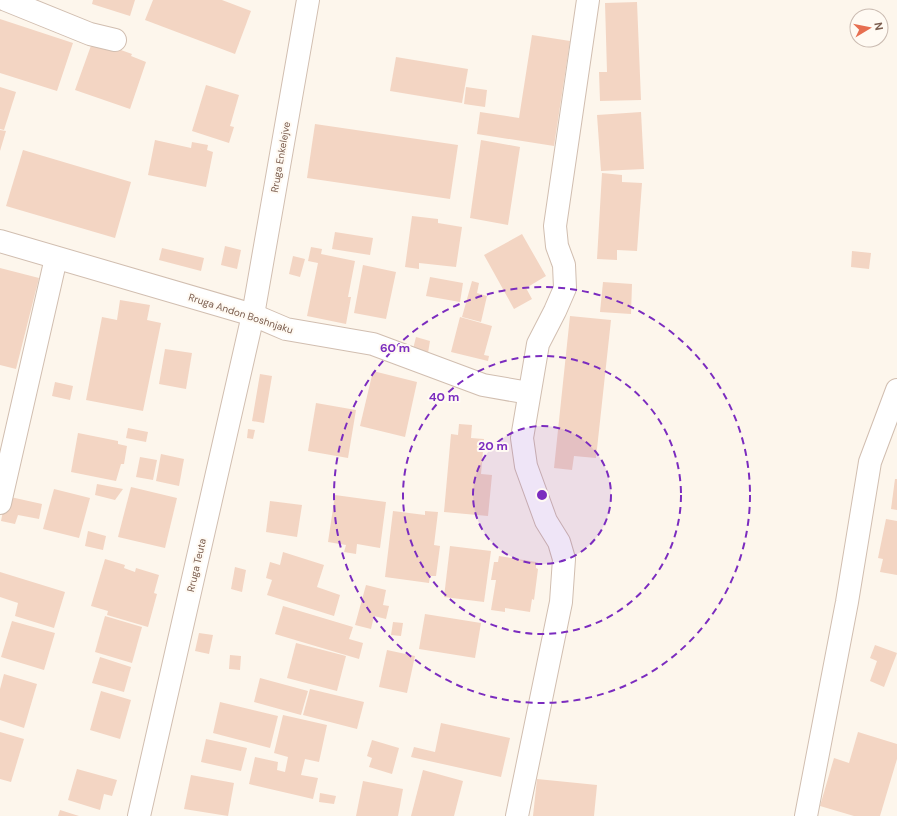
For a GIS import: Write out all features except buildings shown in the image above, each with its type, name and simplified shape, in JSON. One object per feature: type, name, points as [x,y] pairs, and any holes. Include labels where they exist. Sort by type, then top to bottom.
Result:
[{"type":"street","points":[[6,0],[90,34],[115,40]]},
{"type":"street","name":"Rruga Enkelejve","points":[[253,315],[308,0]]},
{"type":"street","points":[[517,816],[561,602],[564,559],[559,542],[546,520],[526,466],[522,438],[538,344],[565,288],[564,265],[557,246],[555,226],[588,0]]},
{"type":"street","name":"Rruga Andon Boshnjaku","points":[[0,242],[253,315],[286,329],[373,344],[483,385],[529,393]]},
{"type":"street","points":[[0,503],[56,258]]},
{"type":"street","name":"Rruga Teuta","points":[[139,816],[253,315]]},
{"type":"street","points":[[806,816],[847,602],[860,514],[870,462],[897,390]]}]
